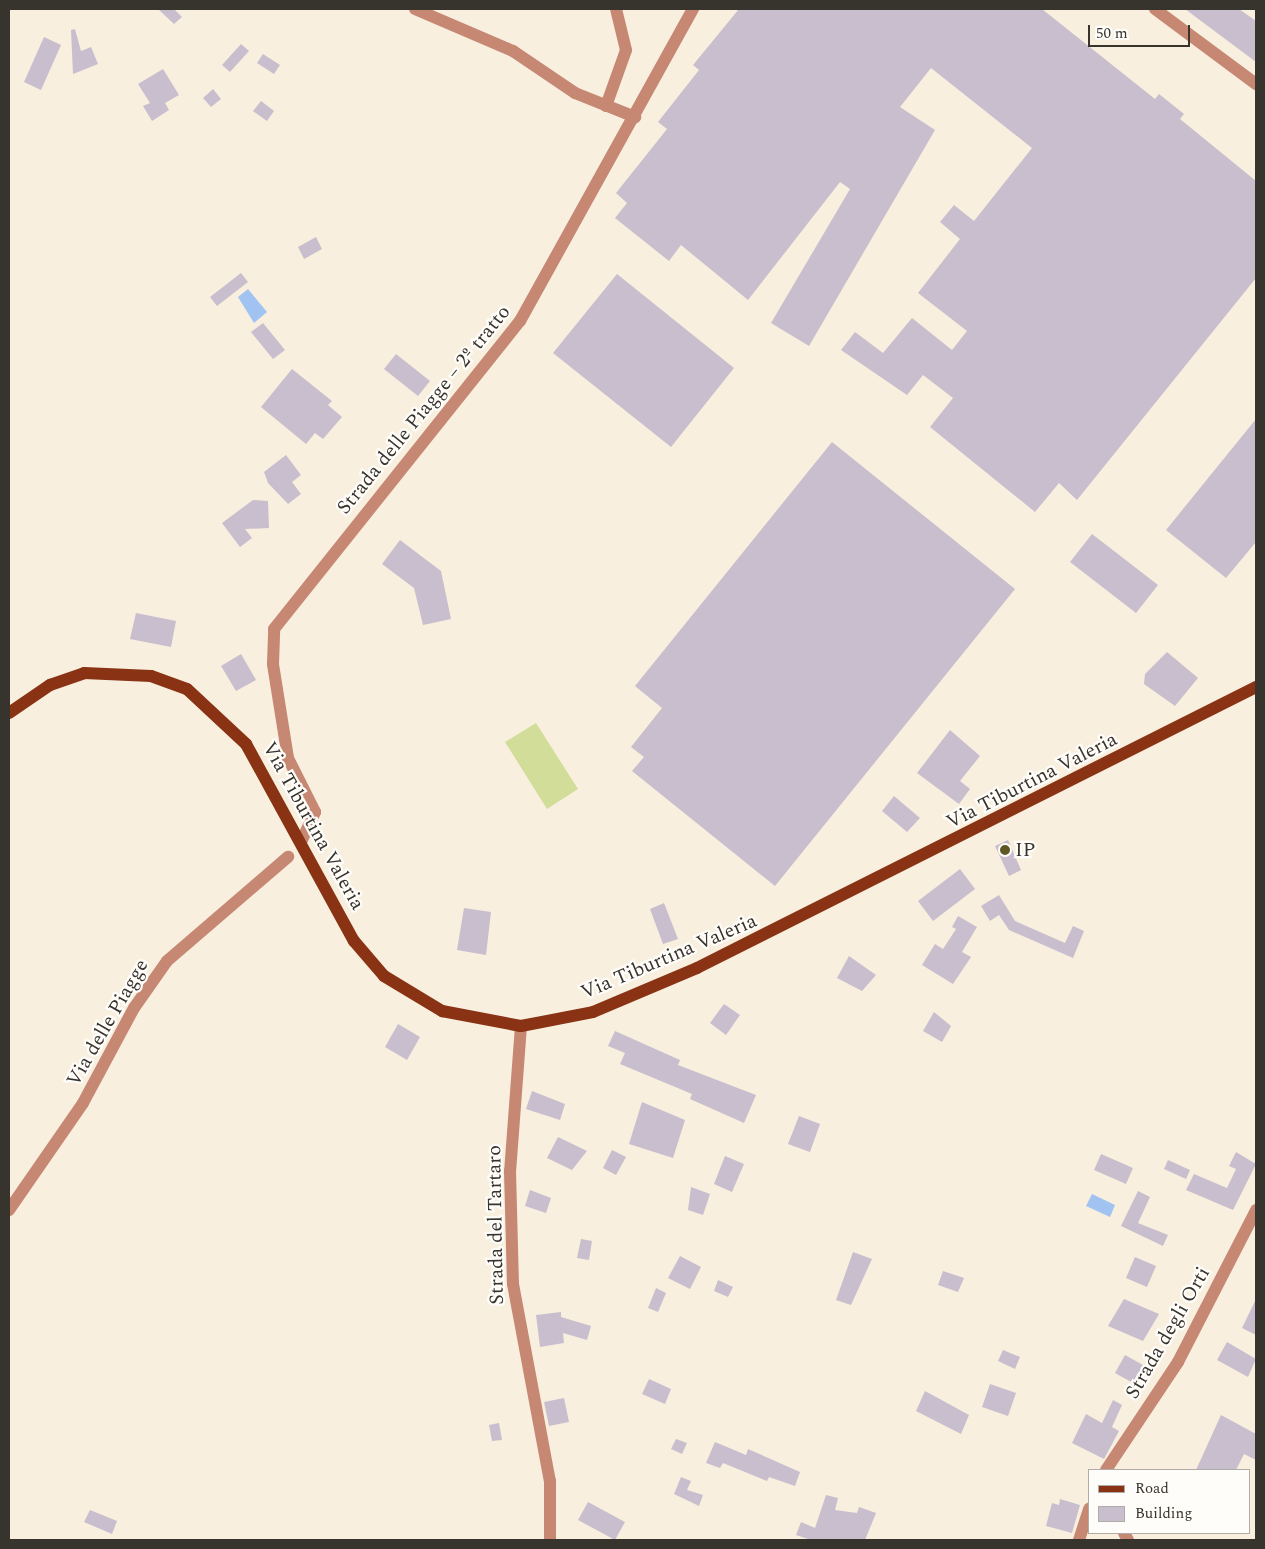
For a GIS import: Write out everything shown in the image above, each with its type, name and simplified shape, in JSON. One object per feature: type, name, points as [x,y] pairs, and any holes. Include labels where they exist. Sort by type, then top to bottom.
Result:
[{"type":"main road","name":"Via Tiburtina Valeria","points":[[9,713],[45,687],[77,675],[124,672],[170,680],[202,700],[246,744],[302,840],[354,941],[384,976],[442,1011],[521,1026],[593,1012],[714,960],[1256,687]]},
{"type":"street","points":[[415,9],[513,51],[575,93],[635,117]]},
{"type":"street","points":[[606,106],[626,50],[616,9]]},
{"type":"street","name":"Strada delle Piagge – 2º tratto","points":[[302,840],[315,812],[288,758],[273,664],[274,629],[520,321],[635,117],[693,9]]},
{"type":"street","points":[[1155,9],[1256,84]]},
{"type":"street","name":"Via delle Piagge","points":[[9,1210],[84,1103],[122,1029],[167,961],[288,858]]},
{"type":"street","name":"Strada del Tartaro","points":[[521,1026],[510,1171],[513,1284],[550,1481],[550,1540]]},
{"type":"street","name":"Strada degli Orti","points":[[1107,1469],[1178,1362],[1256,1210]]},
{"type":"street","points":[[1079,1540],[1088,1512]]},
{"type":"green space","points":[[536,723],[578,789],[547,809],[505,742]]},
{"type":"water","points":[[248,289],[267,312],[254,323],[238,297]]},
{"type":"water","points":[[1092,1194],[1115,1205],[1110,1217],[1086,1206]]},
{"type":"building","points":[[158,9],[174,9],[182,17],[174,24]]},
{"type":"building","points":[[739,9],[1042,9],[1155,99],[1159,94],[1184,114],[1180,119],[1256,181],[1256,278],[1077,500],[1059,483],[1035,512],[930,427],[953,398],[923,375],[907,395],[841,350],[855,332],[883,353],[912,318],[952,350],[967,331],[918,293],[960,239],[940,222],[954,205],[974,221],[1032,148],[931,68],[900,107],[935,130],[809,346],[771,323],[850,189],[840,182],[748,300],[681,245],[669,261],[615,218],[627,203],[616,193],[667,129],[658,122],[699,70],[693,65]]},
{"type":"building","points":[[1185,9],[1239,9],[1256,21],[1256,62]]},
{"type":"building","points":[[75,29],[81,51],[91,47],[98,64],[73,74],[71,30]]},
{"type":"building","points":[[44,37],[61,45],[41,90],[24,82]]},
{"type":"building","points":[[241,44],[249,51],[230,72],[222,65]]},
{"type":"building","points":[[263,54],[280,65],[274,74],[257,63]]},
{"type":"building","points":[[163,69],[179,95],[165,103],[169,110],[152,121],[143,106],[150,103],[138,84]]},
{"type":"building","points":[[213,89],[221,99],[211,107],[203,98]]},
{"type":"building","points":[[261,101],[274,111],[267,121],[253,111]]},
{"type":"building","points":[[316,237],[322,249],[304,259],[298,247]]},
{"type":"building","points":[[241,273],[248,282],[217,306],[210,297]]},
{"type":"building","points":[[617,274],[734,368],[671,447],[553,353]]},
{"type":"building","points":[[263,323],[285,350],[273,359],[251,332]]},
{"type":"building","points":[[396,354],[430,381],[418,396],[384,369]]},
{"type":"building","points":[[292,369],[332,401],[328,405],[342,417],[323,439],[315,433],[306,444],[261,407]]},
{"type":"building","points":[[1256,419],[1256,542],[1226,578],[1166,530]]},
{"type":"building","points":[[832,442],[1015,589],[775,886],[632,771],[644,757],[631,747],[662,708],[635,686]]},
{"type":"building","points":[[286,455],[301,475],[292,482],[301,494],[288,504],[268,483],[264,472]]},
{"type":"building","points":[[253,500],[268,501],[269,528],[245,529],[252,538],[240,547],[222,523]]},
{"type":"building","points":[[1092,534],[1158,585],[1136,613],[1070,562]]},
{"type":"building","points":[[400,540],[441,571],[451,619],[423,625],[414,588],[382,564]]},
{"type":"building","points":[[136,613],[176,621],[171,647],[130,639]]},
{"type":"building","points":[[1167,652],[1198,678],[1175,706],[1144,684],[1145,674]]},
{"type":"building","points":[[241,654],[256,680],[236,691],[221,666]]},
{"type":"building","points":[[950,730],[980,756],[960,781],[970,789],[959,804],[917,773]]},
{"type":"building","points":[[894,796],[920,818],[907,832],[882,811]]},
{"type":"building","points":[[1008,840],[1021,870],[1009,876],[995,846]]},
{"type":"building","points":[[960,869],[975,889],[933,921],[918,901]]},
{"type":"building","points":[[999,895],[1015,921],[1065,943],[1073,926],[1084,931],[1073,958],[1009,930],[999,915],[990,921],[981,906]]},
{"type":"building","points":[[664,903],[678,939],[663,944],[650,909]]},
{"type":"building","points":[[464,908],[491,912],[486,955],[457,950]]},
{"type":"building","points":[[958,916],[977,927],[962,952],[971,957],[953,984],[922,965],[935,944],[943,949],[956,929],[952,927]]},
{"type":"building","points":[[849,956],[876,975],[862,991],[837,978]]},
{"type":"building","points":[[724,1004],[740,1015],[726,1035],[710,1023]]},
{"type":"building","points":[[934,1012],[951,1026],[942,1042],[923,1031]]},
{"type":"building","points":[[398,1024],[420,1037],[407,1060],[385,1047]]},
{"type":"building","points":[[615,1031],[680,1060],[678,1065],[756,1095],[744,1123],[690,1099],[692,1094],[620,1064],[625,1053],[608,1046]]},
{"type":"building","points":[[532,1091],[565,1104],[560,1120],[526,1109]]},
{"type":"building","points":[[642,1102],[685,1120],[673,1158],[629,1144]]},
{"type":"building","points":[[799,1116],[820,1124],[810,1152],[788,1144]]},
{"type":"building","points":[[558,1137],[587,1151],[572,1170],[547,1158]]},
{"type":"building","points":[[612,1150],[626,1157],[616,1175],[603,1168]]},
{"type":"building","points":[[1236,1152],[1256,1164],[1233,1210],[1186,1190],[1194,1174],[1227,1188],[1236,1169],[1229,1166]]},
{"type":"building","points":[[1101,1154],[1133,1168],[1126,1184],[1094,1170]]},
{"type":"building","points":[[725,1156],[744,1164],[732,1192],[714,1184]]},
{"type":"building","points":[[1168,1160],[1190,1170],[1186,1179],[1164,1169]]},
{"type":"building","points":[[691,1187],[710,1194],[703,1215],[688,1210]]},
{"type":"building","points":[[530,1190],[551,1198],[546,1213],[525,1206]]},
{"type":"building","points":[[1138,1191],[1150,1197],[1138,1223],[1168,1235],[1163,1246],[1121,1226]]},
{"type":"building","points":[[581,1239],[592,1241],[589,1260],[577,1258]]},
{"type":"building","points":[[853,1252],[872,1259],[851,1305],[836,1300]]},
{"type":"building","points":[[680,1256],[701,1267],[690,1289],[668,1278]]},
{"type":"building","points":[[1135,1257],[1156,1266],[1147,1287],[1126,1278]]},
{"type":"building","points":[[943,1271],[964,1278],[958,1292],[938,1285]]},
{"type":"building","points":[[718,1280],[733,1287],[728,1297],[714,1291]]},
{"type":"building","points":[[656,1288],[666,1293],[658,1312],[648,1308]]},
{"type":"building","points":[[1124,1299],[1159,1314],[1143,1341],[1108,1326]]},
{"type":"building","points":[[1256,1299],[1256,1335],[1242,1328]]},
{"type":"building","points":[[561,1312],[561,1317],[591,1326],[587,1340],[563,1333],[564,1343],[540,1347],[536,1315]]},
{"type":"building","points":[[1227,1342],[1256,1359],[1248,1377],[1217,1360]]},
{"type":"building","points":[[1003,1350],[1020,1357],[1015,1369],[998,1361]]},
{"type":"building","points":[[1125,1355],[1143,1365],[1133,1383],[1115,1373]]},
{"type":"building","points":[[649,1379],[671,1389],[665,1404],[642,1394]]},
{"type":"building","points":[[990,1384],[1016,1393],[1008,1416],[982,1407]]},
{"type":"building","points":[[925,1391],[969,1415],[961,1434],[916,1411]]},
{"type":"building","points":[[564,1398],[569,1422],[549,1426],[544,1402]]},
{"type":"building","points":[[1113,1400],[1122,1405],[1112,1427],[1119,1431],[1104,1459],[1072,1443],[1086,1414],[1102,1423]]},
{"type":"building","points":[[1221,1415],[1256,1434],[1256,1460],[1244,1454],[1236,1469],[1196,1469]]},
{"type":"building","points":[[499,1423],[502,1440],[492,1441],[489,1425]]},
{"type":"building","points":[[676,1439],[687,1443],[682,1454],[671,1449]]},
{"type":"building","points":[[715,1442],[746,1455],[748,1449],[800,1472],[795,1486],[769,1477],[767,1481],[723,1463],[720,1468],[706,1463]]},
{"type":"building","points":[[681,1477],[691,1481],[687,1490],[703,1495],[699,1506],[674,1494]]},
{"type":"building","points":[[826,1495],[838,1498],[835,1510],[857,1513],[859,1507],[876,1513],[865,1540],[811,1540],[796,1535],[801,1522],[815,1528]]},
{"type":"building","points":[[1060,1499],[1080,1505],[1072,1533],[1046,1526],[1052,1503],[1059,1505]]},
{"type":"building","points":[[588,1502],[625,1522],[615,1540],[578,1520]]},
{"type":"building","points":[[90,1510],[117,1521],[112,1534],[84,1522]]},
{"type":"place","name":"IP","points":[[1005,850]]}]
